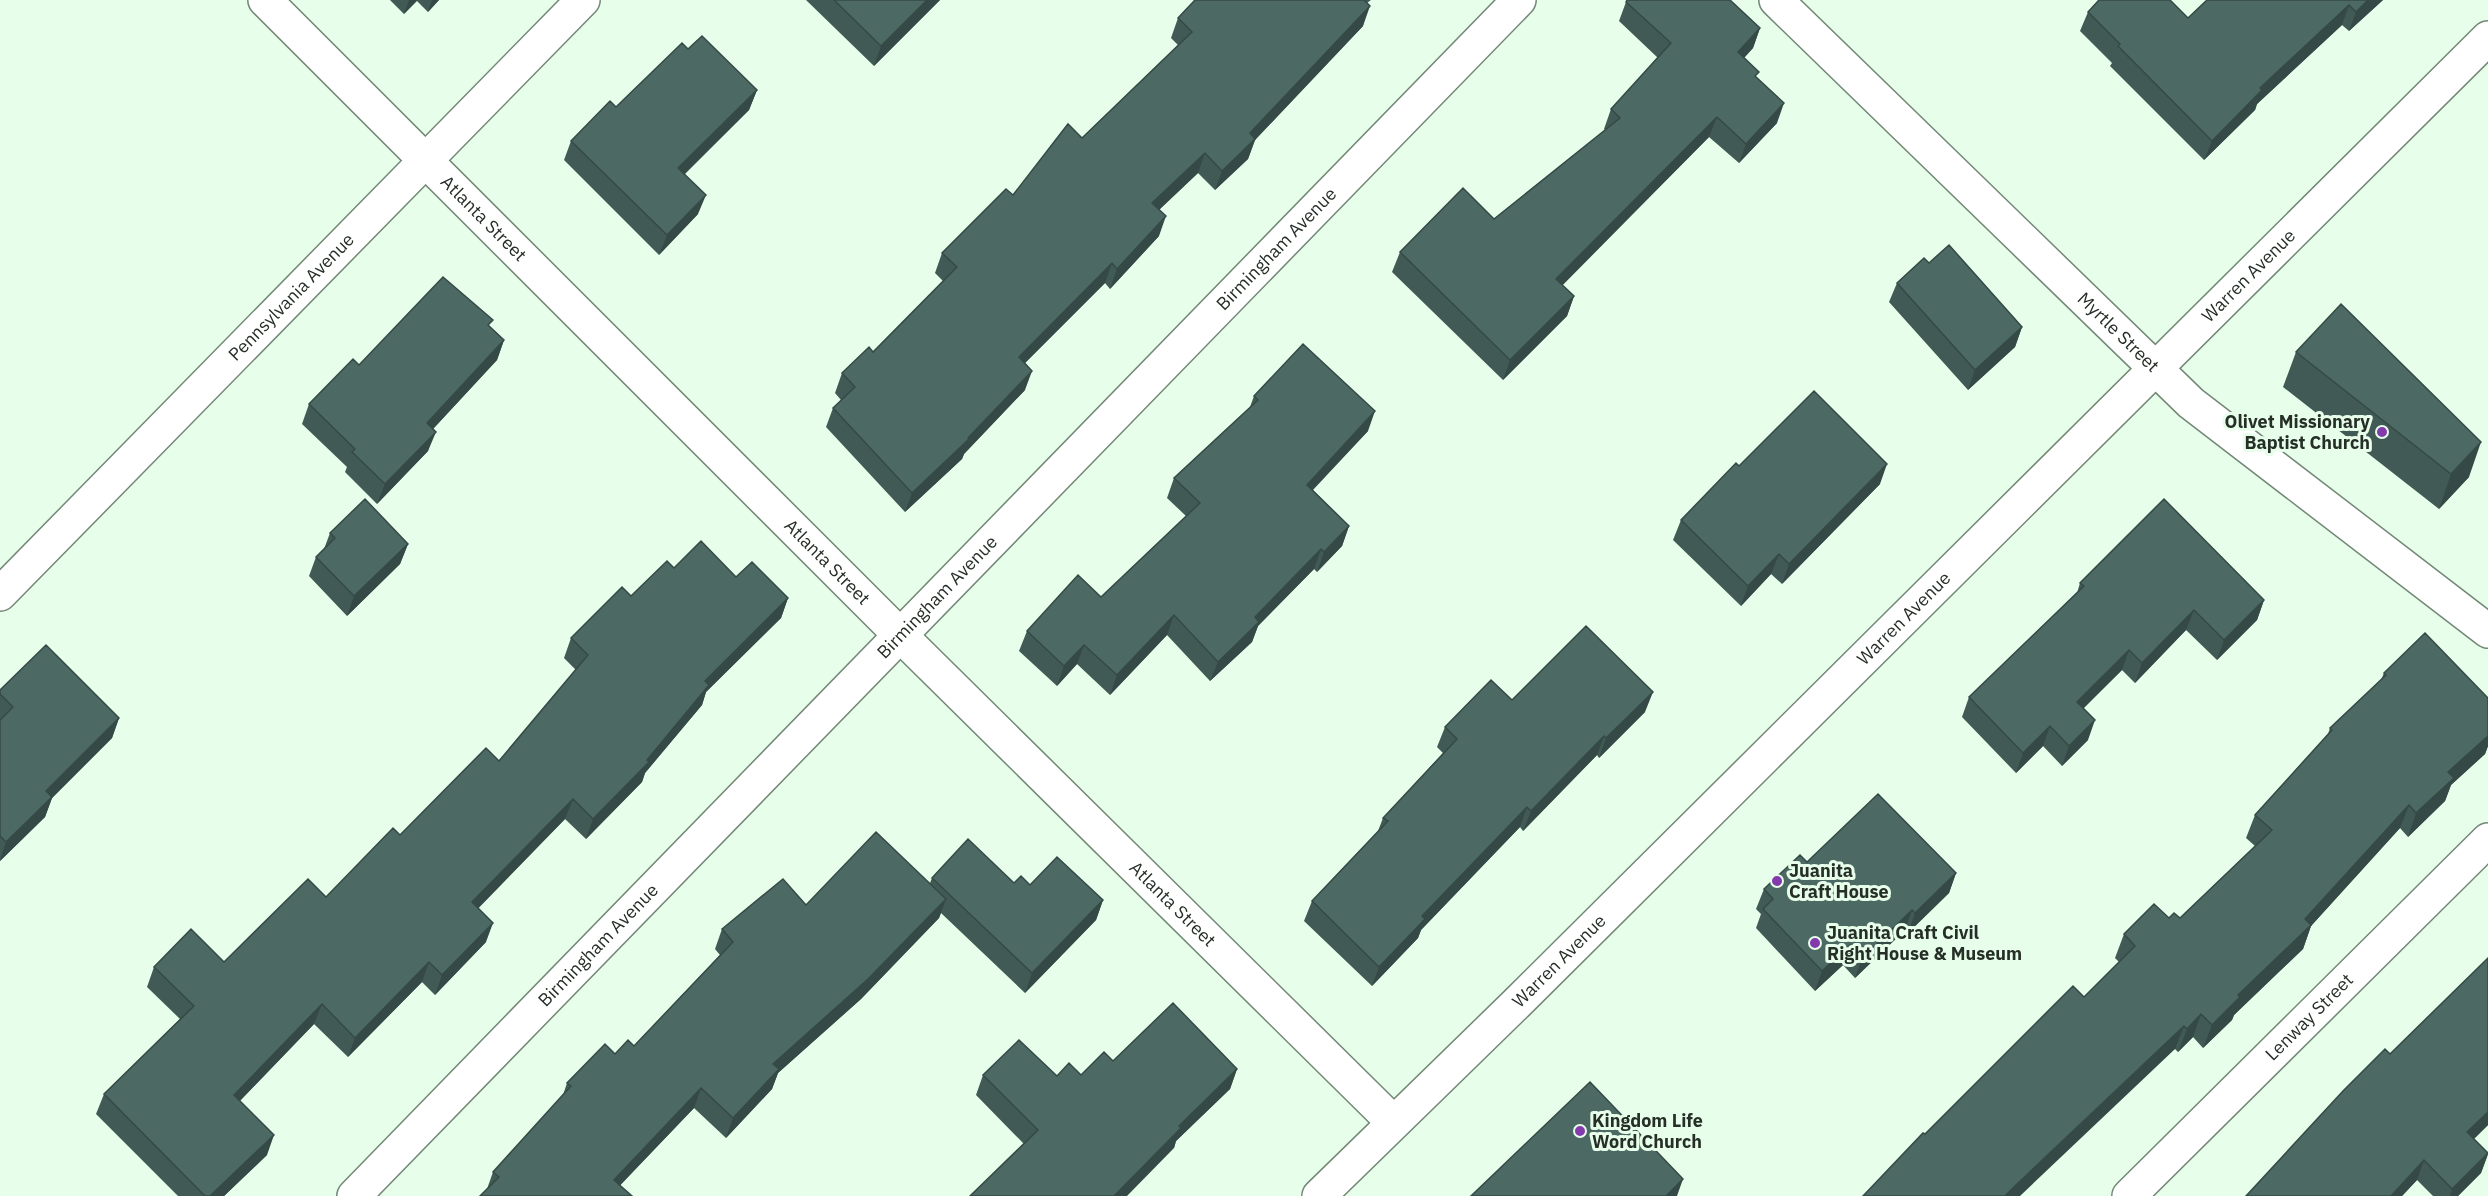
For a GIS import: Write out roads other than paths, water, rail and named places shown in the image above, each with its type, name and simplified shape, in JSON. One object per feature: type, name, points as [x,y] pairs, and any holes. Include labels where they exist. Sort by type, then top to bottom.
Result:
[{"type":"street","name":"Atlanta Street","points":[[265,0],[899,634],[1392,1121]]},
{"type":"street","name":"Pennsylvania Avenue","points":[[0,594],[583,0]]},
{"type":"street","name":"Birmingham Avenue","points":[[354,1196],[1519,0]]},
{"type":"street","name":"Myrtle Street","points":[[1776,0],[2156,370],[2200,410],[2488,631]]},
{"type":"street","name":"Warren Avenue","points":[[1321,1195],[1392,1121],[1517,1003],[2488,38]]},
{"type":"street","name":"Lenway Street","points":[[2129,1196],[2488,840]]},
{"type":"place","name":"Olivet Missionary Baptist Church","points":[[2382,432]]},
{"type":"place","name":"Juanita Craft House","points":[[1777,881]]},
{"type":"place","name":"Juanita Craft Civil Right House & Museum","points":[[1815,943]]},
{"type":"place","name":"Kingdom Life Word Church","points":[[1580,1131]]}]
